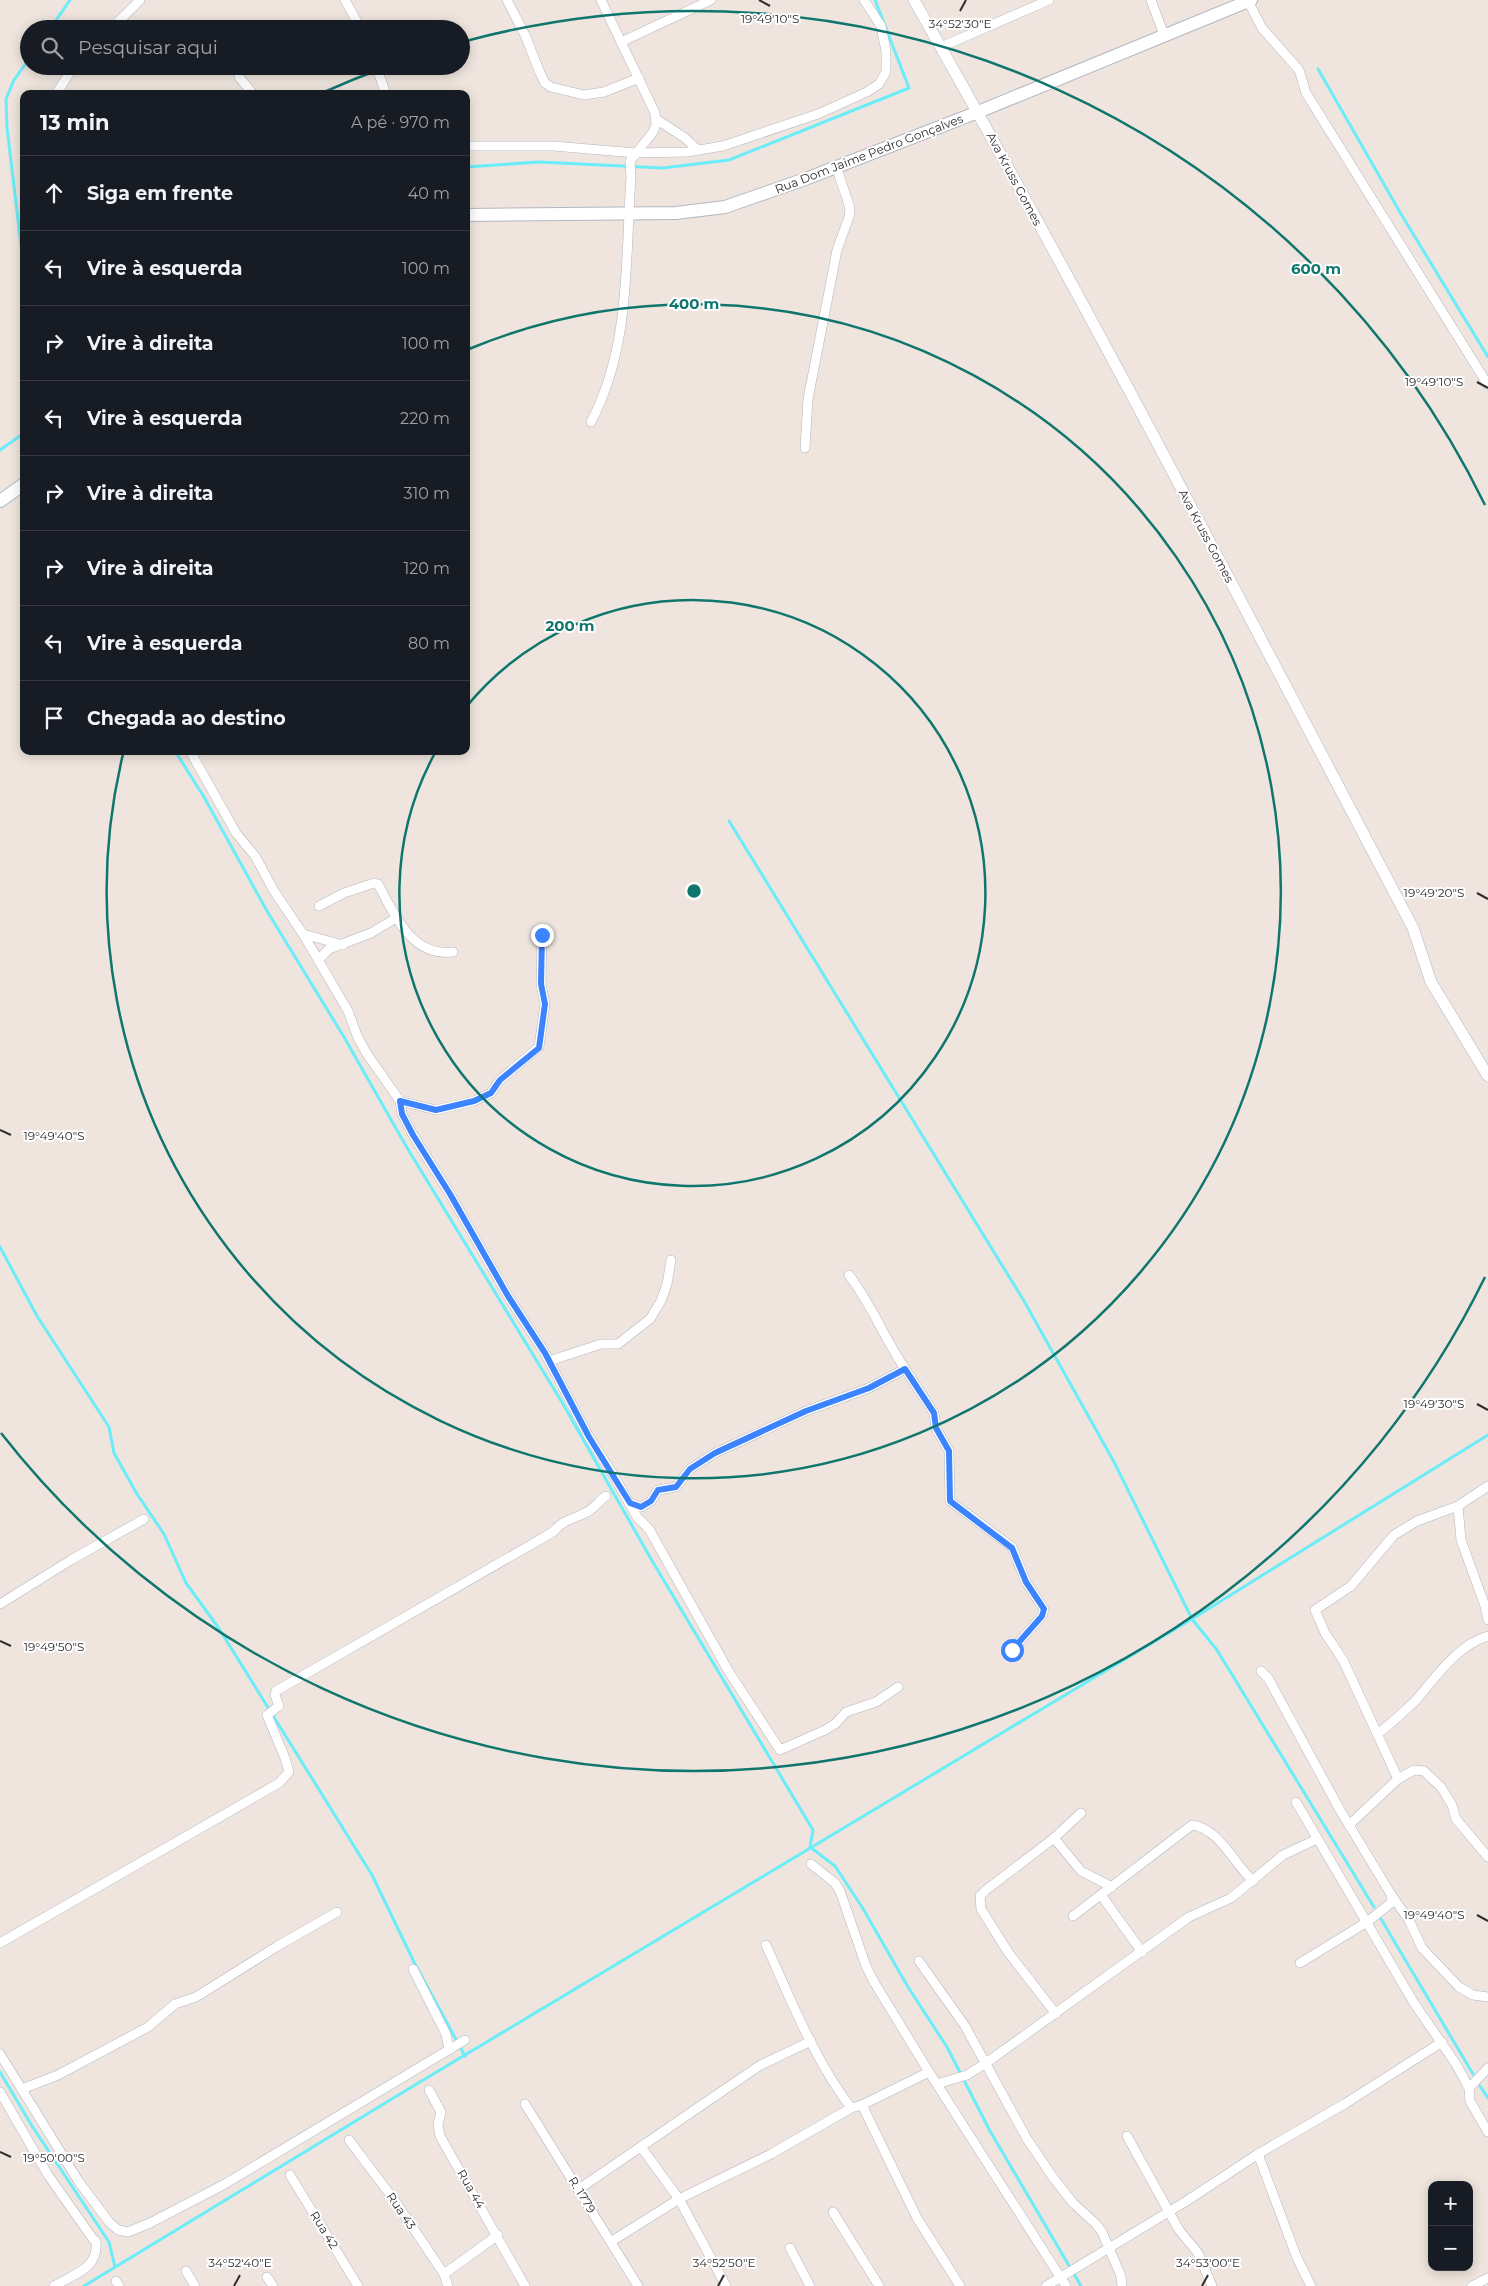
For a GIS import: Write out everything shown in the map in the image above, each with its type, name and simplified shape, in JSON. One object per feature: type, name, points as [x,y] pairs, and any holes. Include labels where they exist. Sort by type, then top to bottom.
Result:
[{"type":"main road","name":"Rua Dom Jaime Pedro Gonçalves","points":[[470,215],[676,213],[725,207],[808,178],[978,112],[1250,0]]},
{"type":"main road","points":[[0,501],[20,487]]},
{"type":"street","points":[[120,20],[140,0]]},
{"type":"street","points":[[345,0],[356,20]]},
{"type":"street","points":[[507,0],[525,35],[540,74],[545,83],[551,87],[584,95],[604,92],[639,78]]},
{"type":"street","points":[[591,422],[604,398],[611,374],[624,308],[628,213],[633,157],[653,132],[656,119],[639,78],[601,0]]},
{"type":"street","points":[[621,42],[710,0]]},
{"type":"street","points":[[470,146],[553,146],[633,157],[723,146],[818,114],[879,84],[886,72],[886,51],[881,26],[864,0]]},
{"type":"street","name":"Ava Kruss Gomes","points":[[914,0],[978,112],[1172,470],[1413,928],[1431,982],[1488,1076]]},
{"type":"street","points":[[941,47],[1049,0]]},
{"type":"street","points":[[1151,0],[1164,35]]},
{"type":"street","points":[[1250,0],[1262,28],[1299,70],[1306,93],[1488,385]]},
{"type":"street","points":[[59,90],[68,75]]},
{"type":"street","points":[[379,75],[385,90]]},
{"type":"street","points":[[239,77],[250,90]]},
{"type":"street","points":[[656,119],[685,138],[698,150]]},
{"type":"street","points":[[805,448],[808,399],[837,250],[849,217],[850,208],[836,166]]},
{"type":"street","points":[[192,755],[236,833],[255,856],[274,891],[303,934],[348,1011],[358,1038],[367,1054],[400,1101],[402,1114],[413,1135],[549,1361],[589,1437],[637,1517],[649,1529],[736,1685],[780,1750],[825,1730],[846,1712],[876,1702],[898,1687]]},
{"type":"street","points":[[319,906],[344,893],[374,883],[378,884],[396,918],[405,930],[425,948],[441,953],[453,952]]},
{"type":"street","points":[[318,960],[328,949],[343,946],[371,934],[396,918]]},
{"type":"street","points":[[303,934],[343,946]]},
{"type":"street","points":[[400,1101],[436,1110],[474,1101],[491,1093],[500,1080],[539,1048],[545,1004],[541,984],[542,935]]},
{"type":"street","points":[[549,1361],[602,1344],[618,1344],[650,1319],[661,1301],[667,1284],[671,1260]]},
{"type":"street","points":[[849,1275],[867,1300],[905,1369],[934,1413],[936,1428],[949,1451],[950,1501],[1012,1548],[1026,1582],[1044,1609],[1042,1616],[1012,1650]]},
{"type":"street","points":[[630,1503],[641,1507],[651,1501],[658,1490],[676,1487],[690,1469],[715,1453],[806,1411],[869,1388],[905,1369]]},
{"type":"street","points":[[1398,1778],[1343,1660],[1325,1633],[1315,1610],[1351,1586],[1394,1535],[1418,1521],[1458,1506],[1488,1486]]},
{"type":"street","points":[[0,1943],[279,1783],[289,1772],[267,1715],[279,1706],[275,1695],[276,1691],[552,1532],[559,1524],[589,1511],[606,1496]]},
{"type":"street","points":[[1458,1506],[1461,1540],[1485,1606],[1488,1620]]},
{"type":"street","points":[[0,1604],[71,1560],[144,1519]]},
{"type":"street","points":[[1378,1734],[1415,1700],[1462,1650],[1488,1636]]},
{"type":"street","points":[[1261,1670],[1268,1678],[1292,1720],[1349,1825],[1392,1896],[1409,1920],[1422,1948],[1459,1987],[1473,1995],[1488,1997]]},
{"type":"street","points":[[1349,1825],[1398,1778],[1414,1770],[1424,1771],[1441,1787],[1452,1804],[1456,1819],[1488,1857]]},
{"type":"street","points":[[1296,1802],[1414,2004],[1442,2042],[1468,2088],[1470,2101],[1488,2132]]},
{"type":"street","points":[[1056,2014],[1008,1952],[981,1908],[980,1896],[1054,1838],[1081,1813]]},
{"type":"street","points":[[1074,1916],[1192,1825],[1200,1826],[1215,1836],[1242,1871],[1253,1881]]},
{"type":"street","points":[[1054,1838],[1081,1871],[1112,1887]]},
{"type":"street","points":[[937,2084],[963,2076],[986,2063],[1189,1917],[1231,1898],[1283,1855],[1317,1839]]},
{"type":"street","points":[[811,1864],[835,1883],[840,1891],[866,1966],[929,2072],[1068,2272],[1066,2286]]},
{"type":"street","points":[[1101,1895],[1142,1952]]},
{"type":"street","points":[[1300,1963],[1367,1922],[1391,1903],[1392,1896]]},
{"type":"street","points":[[22,2089],[58,2075],[148,2027],[176,2004],[196,1997],[276,1947],[337,1912]]},
{"type":"street","points":[[766,1945],[811,2041],[839,2092],[851,2108]]},
{"type":"street","points":[[919,1961],[965,2026],[1027,2139],[1065,2194],[1096,2224],[1121,2276],[1122,2286]]},
{"type":"street","points":[[413,1968],[452,2049]]},
{"type":"street","points":[[0,2054],[79,2182],[109,2222],[118,2230],[128,2232],[150,2223],[223,2185],[466,2040]]},
{"type":"street","points":[[579,2189],[759,2066],[811,2041]]},
{"type":"street","points":[[1046,2286],[1168,2212],[1258,2154],[1346,2103],[1442,2042]]},
{"type":"street","points":[[1468,2088],[1488,2068]]},
{"type":"street","points":[[612,2242],[679,2199],[771,2154],[851,2108],[862,2106],[929,2072]]},
{"type":"street","name":"Rua 44","points":[[429,2090],[441,2112],[438,2125],[440,2136],[498,2235],[525,2286]]},
{"type":"street","points":[[0,2092],[48,2175],[96,2241],[95,2258],[90,2264],[54,2286]]},
{"type":"street","name":"R. 1779","points":[[525,2104],[638,2286]]},
{"type":"street","points":[[862,2106],[918,2218],[960,2286]]},
{"type":"street","points":[[1127,2136],[1178,2230],[1198,2253],[1212,2286]]},
{"type":"street","name":"Rua 43","points":[[349,2140],[395,2201],[444,2274],[448,2286]]},
{"type":"street","points":[[641,2147],[679,2199],[726,2286]]},
{"type":"street","points":[[1258,2154],[1297,2258],[1310,2286]]},
{"type":"street","name":"Rua 42","points":[[290,2175],[358,2286]]},
{"type":"street","points":[[833,2212],[880,2286]]},
{"type":"street","points":[[444,2274],[498,2235]]},
{"type":"street","points":[[790,2248],[810,2286]]},
{"type":"street","points":[[186,2271],[195,2286]]},
{"type":"street","points":[[267,2277],[273,2286]]},
{"type":"street","points":[[1472,2286],[1488,2278]]},
{"type":"waterway","points":[[56,20],[70,0]]},
{"type":"waterway","points":[[470,167],[539,162],[663,168],[729,160],[909,88],[875,0]]},
{"type":"waterway","points":[[1318,69],[1401,214],[1488,357]]},
{"type":"waterway","points":[[20,72],[14,80],[6,99],[7,128],[20,237]]},
{"type":"waterway","points":[[0,450],[20,436]]},
{"type":"waterway","points":[[178,755],[204,797],[267,911],[344,1037],[406,1146],[563,1404],[651,1559],[813,1830],[810,1847],[835,1866],[862,1907],[908,1987],[947,2047],[990,2131],[1081,2286]]},
{"type":"waterway","points":[[729,821],[1024,1301],[1114,1462],[1192,1619],[1217,1650],[1374,1907]]},
{"type":"waterway","points":[[0,1247],[37,1316],[109,1427],[114,1453],[137,1494],[164,1534],[186,1583],[218,1627],[372,1875],[415,1964],[465,2056]]},
{"type":"waterway","points":[[84,2286],[405,2091],[1192,1619],[1488,1435]]},
{"type":"waterway","points":[[1381,1919],[1473,2074]]},
{"type":"waterway","points":[[0,2072],[32,2126],[109,2242],[115,2267]]},
{"type":"waterway","points":[[1480,2086],[1488,2098]]},
{"type":"route","points":[[542,935],[541,984],[545,1004],[542,1038],[539,1048],[500,1080],[491,1093],[481,1098],[436,1110],[400,1101],[401,1109],[413,1135],[450,1194],[508,1296],[545,1353],[589,1437],[630,1503],[641,1507],[651,1501],[654,1492],[676,1487],[690,1469],[715,1453],[806,1411],[869,1388],[905,1369],[934,1413],[934,1423],[949,1451],[950,1501],[1012,1548],[1026,1582],[1044,1609],[1042,1616],[1012,1650]]}]
